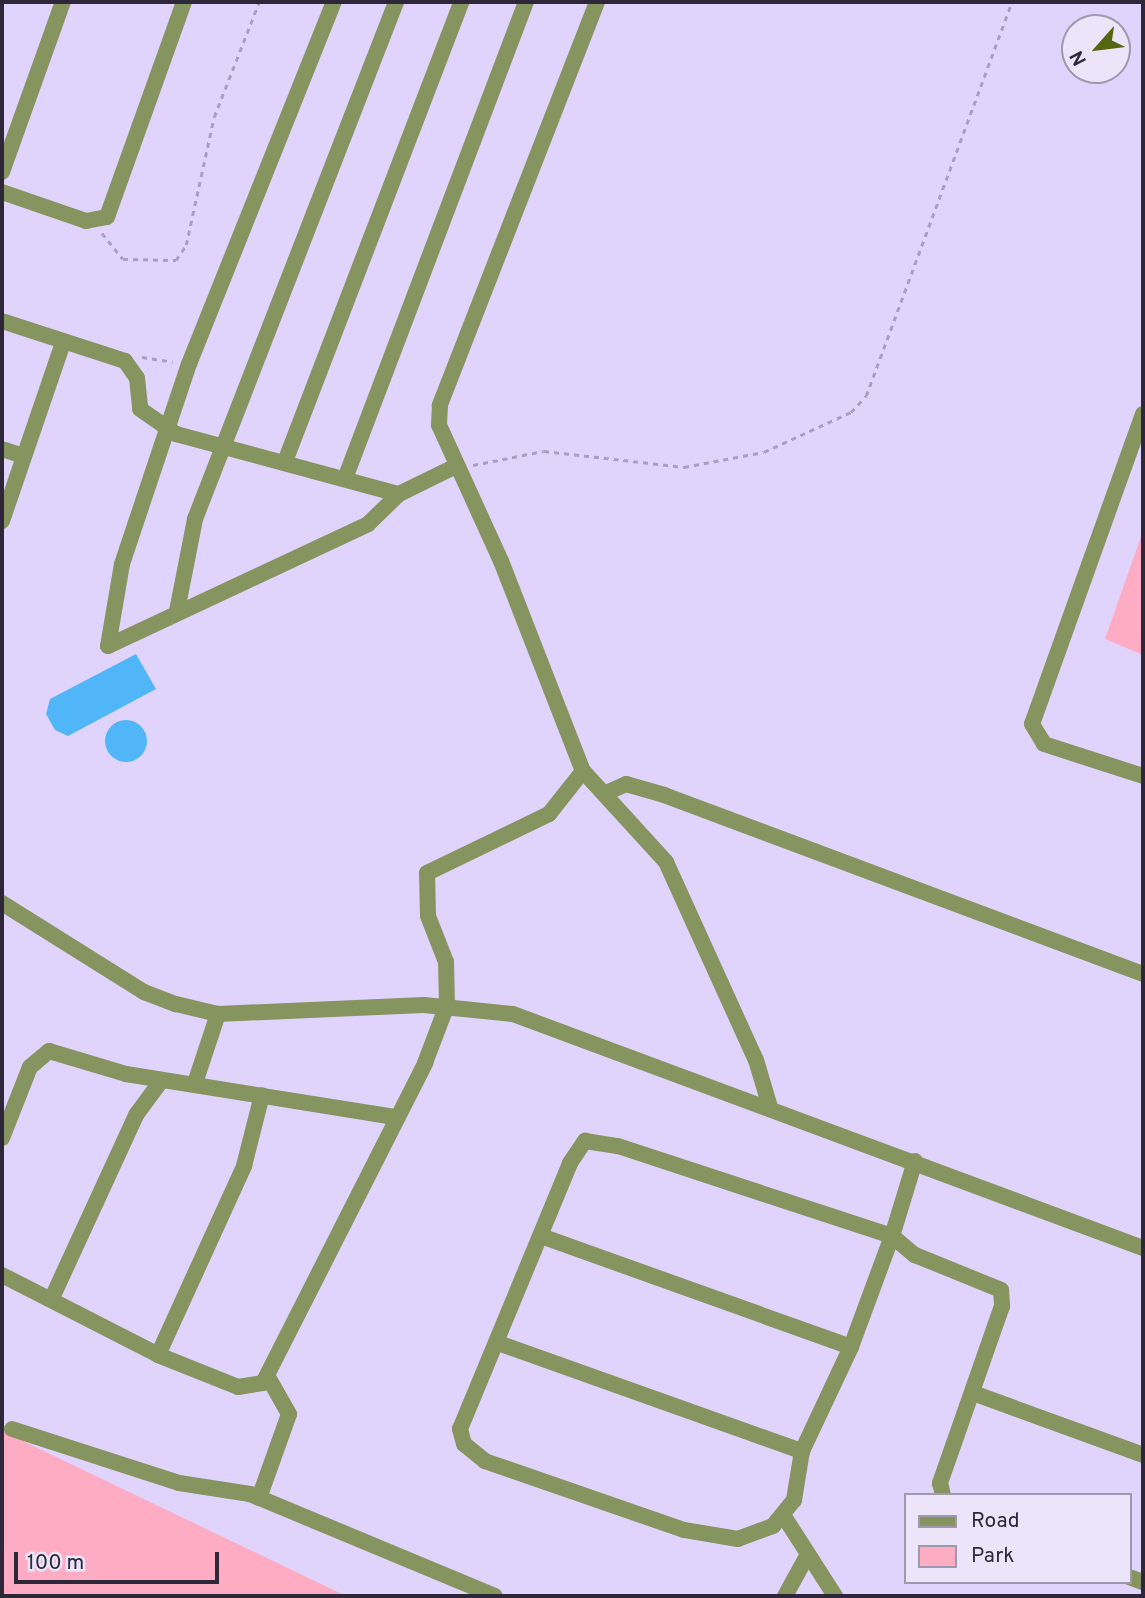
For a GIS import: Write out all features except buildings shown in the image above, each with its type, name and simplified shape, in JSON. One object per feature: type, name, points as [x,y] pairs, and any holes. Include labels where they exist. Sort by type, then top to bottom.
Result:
[{"type":"street","points":[[2,172],[63,2]]},
{"type":"street","points":[[2,192],[97,222],[115,204],[184,2]]},
{"type":"street","points":[[334,2],[189,364],[122,564],[108,646],[177,611],[274,572],[368,523],[399,494],[454,467]]},
{"type":"street","points":[[177,611],[195,519],[396,2]]},
{"type":"street","points":[[286,459],[461,2]]},
{"type":"street","points":[[346,476],[526,2]]},
{"type":"street","points":[[597,2],[440,405],[439,425],[454,467],[501,561],[583,771],[606,793],[666,862],[693,911],[770,1107]]},
{"type":"street","points":[[2,321],[62,343],[125,361],[137,378],[140,409],[167,429],[286,459],[399,494]]},
{"type":"street","points":[[2,521],[62,343]]},
{"type":"street","points":[[1143,414],[1032,724],[1044,744],[1143,776]]},
{"type":"street","points":[[2,449],[23,456]]},
{"type":"street","points":[[2,1275],[52,1298],[159,1355],[246,1388],[268,1377],[395,1117],[425,1063],[447,1005],[446,962],[428,916],[427,873],[550,814],[583,771]]},
{"type":"street","points":[[606,793],[626,784],[664,795],[1143,974]]},
{"type":"street","points":[[2,903],[144,992],[218,1014],[447,1005],[540,1022],[1143,1248]]},
{"type":"street","points":[[195,1083],[218,1014]]},
{"type":"street","points":[[2,1138],[30,1067],[49,1051],[161,1081],[195,1083],[395,1117]]},
{"type":"street","points":[[52,1298],[136,1115],[161,1081]]},
{"type":"street","points":[[159,1355],[244,1166],[262,1096]]},
{"type":"street","points":[[785,1518],[738,1539],[684,1530],[471,1454],[460,1429],[498,1343],[570,1163],[585,1141],[892,1236],[915,1255],[1001,1290],[973,1393],[940,1483],[942,1493]]},
{"type":"street","points":[[835,1596],[785,1518],[802,1451],[851,1347],[892,1236],[915,1161]]},
{"type":"street","points":[[541,1236],[851,1347]]},
{"type":"street","points":[[498,1343],[802,1451]]},
{"type":"street","points":[[259,1498],[289,1414],[268,1377]]},
{"type":"street","points":[[973,1393],[1143,1455]]},
{"type":"street","points":[[12,1429],[179,1483],[259,1498],[495,1596]]},
{"type":"street","points":[[785,1596],[807,1556]]},
{"type":"path","points":[[97,222],[123,259],[176,260],[186,245],[214,117],[259,2]]},
{"type":"path","points":[[454,467],[544,451],[684,467],[765,452],[851,412],[871,383],[1012,2]]},
{"type":"path","points":[[125,361],[146,357],[189,364]]},
{"type":"green space","points":[[1143,531],[1143,655],[1105,639]]},
{"type":"green space","points":[[2,1431],[346,1596],[2,1596]]},
{"type":"water","points":[[136,654],[156,689],[68,736],[55,730],[46,714],[50,699]]},
{"type":"water","points":[[126,720],[141,726],[147,741],[141,756],[126,762],[111,756],[105,741],[111,726]]}]
